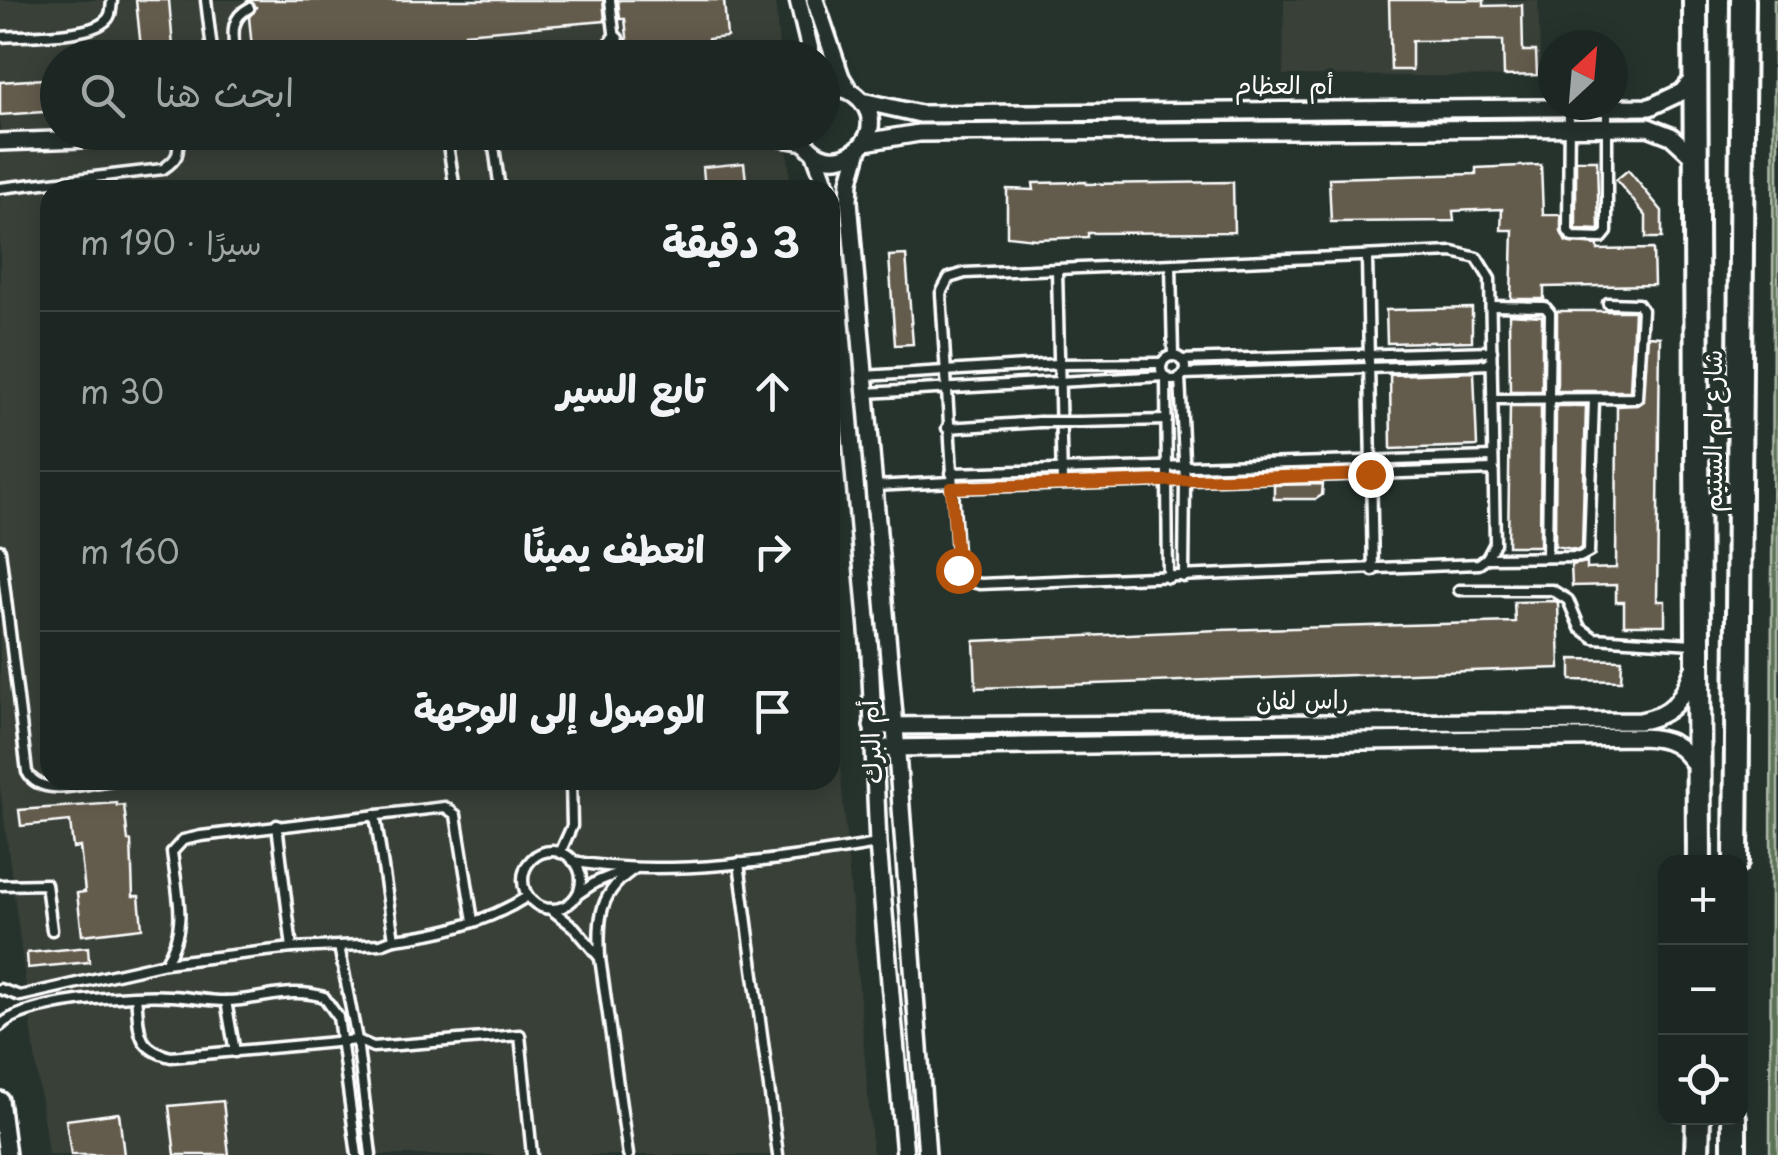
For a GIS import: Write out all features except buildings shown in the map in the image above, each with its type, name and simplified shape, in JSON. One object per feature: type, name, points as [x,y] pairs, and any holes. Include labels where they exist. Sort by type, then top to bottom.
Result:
[{"type":"main road","name":"شارع ام السنيم","points":[[1696,0],[1699,855]]},
{"type":"main road","name":"شارع ام السنيم","points":[[1736,855],[1742,0]]},
{"type":"main road","points":[[1698,1125],[1698,1155]]},
{"type":"main road","points":[[1734,1125],[1734,1155]]},
{"type":"street","points":[[798,0],[808,40]]},
{"type":"street","points":[[815,0],[832,40]]},
{"type":"street","points":[[840,59],[855,95]]},
{"type":"street","name":"أم العظام","points":[[1628,108],[1650,108],[1664,103],[1682,92],[1696,76]]},
{"type":"street","name":"أم العظام","points":[[840,92],[920,114],[1538,108]]},
{"type":"street","name":"أم البرك","points":[[855,95],[870,121],[850,181],[849,201],[927,1155]]},
{"type":"street","points":[[1174,110],[1174,132]]},
{"type":"street","name":"أم العظام","points":[[816,150],[830,159],[846,157],[862,145],[919,133],[1607,128],[1662,131],[1697,160]]},
{"type":"street","points":[[3,141],[40,140]]},
{"type":"street","name":"أم البرك","points":[[809,150],[823,180]]},
{"type":"street","name":"أم البرك","points":[[840,357],[870,653],[878,844],[904,1155]]},
{"type":"street","name":"راس لفان","points":[[872,726],[1640,721],[1660,717],[1676,706],[1686,690],[1698,650]]},
{"type":"street","points":[[870,653],[880,656],[888,651]]},
{"type":"street","name":"راس لفان","points":[[873,746],[894,749],[1642,737],[1660,738],[1680,746],[1700,772]]},
{"type":"street","points":[[0,1100],[4,1152]]},
{"type":"lane","points":[[0,38],[89,30],[104,23],[110,15],[112,0]]},
{"type":"lane","points":[[206,0],[210,40]]},
{"type":"lane","points":[[610,0],[615,40]]},
{"type":"lane","points":[[234,40],[234,22],[248,8]]},
{"type":"lane","points":[[1568,120],[1568,231],[1572,238],[1581,239],[1602,238],[1608,232],[1607,120]]},
{"type":"lane","points":[[69,180],[164,169],[177,160],[180,150]]},
{"type":"lane","points":[[448,150],[453,180]]},
{"type":"lane","points":[[494,150],[499,180]]},
{"type":"lane","points":[[0,188],[40,183]]},
{"type":"lane","points":[[1487,558],[1494,543],[1490,280],[1486,268],[1466,253],[965,273],[949,278],[942,292],[956,561],[958,570],[972,582],[1373,570],[1469,566],[1487,558],[1580,557],[1591,548],[1594,400]]},
{"type":"lane","points":[[1367,257],[1373,570]]},
{"type":"lane","points":[[1171,264],[1177,358],[1182,376],[1184,577]]},
{"type":"lane","points":[[1058,270],[1062,483]]},
{"type":"lane","points":[[1492,398],[1634,400],[1639,396],[1641,306],[1608,303]]},
{"type":"lane","points":[[1491,306],[1545,306],[1550,310],[1547,557]]},
{"type":"lane","points":[[865,384],[945,369],[1492,350]]},
{"type":"lane","points":[[1162,363],[1167,420],[1168,578]]},
{"type":"lane","points":[[865,384],[945,388],[1492,364]]},
{"type":"lane","points":[[947,428],[1167,420]]},
{"type":"lane","points":[[874,486],[1062,469],[1493,457]]},
{"type":"lane","points":[[951,481],[1062,483],[1494,470]]},
{"type":"lane","points":[[0,550],[27,772],[40,785]]},
{"type":"lane","points":[[1459,590],[1552,590],[1568,600],[1580,628],[1594,638],[1698,650]]},
{"type":"lane","points":[[560,853],[572,826],[571,790]]},
{"type":"lane","points":[[165,963],[177,944],[181,925],[172,852],[178,844],[200,836],[277,825],[438,806],[452,809],[473,921]]},
{"type":"lane","points":[[375,814],[394,938]]},
{"type":"lane","points":[[277,825],[292,948]]},
{"type":"lane","points":[[600,958],[575,928],[528,896],[523,879],[532,860],[544,853],[560,853],[574,862],[637,867],[739,864],[878,844]]},
{"type":"lane","points":[[574,862],[581,876],[578,894]]},
{"type":"lane","points":[[739,864],[778,1155]]},
{"type":"lane","points":[[551,909],[564,907],[596,882],[637,867]]},
{"type":"lane","points":[[628,1155],[598,930],[610,887],[637,867]]},
{"type":"lane","points":[[1,888],[46,884],[52,930]]},
{"type":"lane","points":[[0,989],[20,996],[38,994],[165,963],[292,948],[381,944],[394,938],[441,932],[503,912],[528,896]]},
{"type":"lane","points":[[339,946],[357,1040],[372,1155]]},
{"type":"lane","points":[[0,1026],[10,1016],[38,1007],[136,996],[226,1002],[294,991],[324,997],[338,1016],[357,1155]]},
{"type":"lane","points":[[136,996],[141,1037],[154,1054],[170,1057],[357,1040],[372,1047],[520,1036],[532,1155]]},
{"type":"lane","points":[[226,1002],[235,1052]]},
{"type":"shaded area","points":[[0,0],[775,0],[779,40],[40,40],[40,150],[787,150],[790,180],[40,180],[40,790],[840,790],[840,764],[873,1155],[48,1155],[0,787]]},
{"type":"shaded area","points":[[1284,0],[1538,0],[1538,77],[1283,75]]},
{"type":"green space","points":[[1774,0],[1778,0],[1778,1155],[1770,1155]]},
{"type":"route","points":[[958,570],[951,488],[1370,474]]}]
